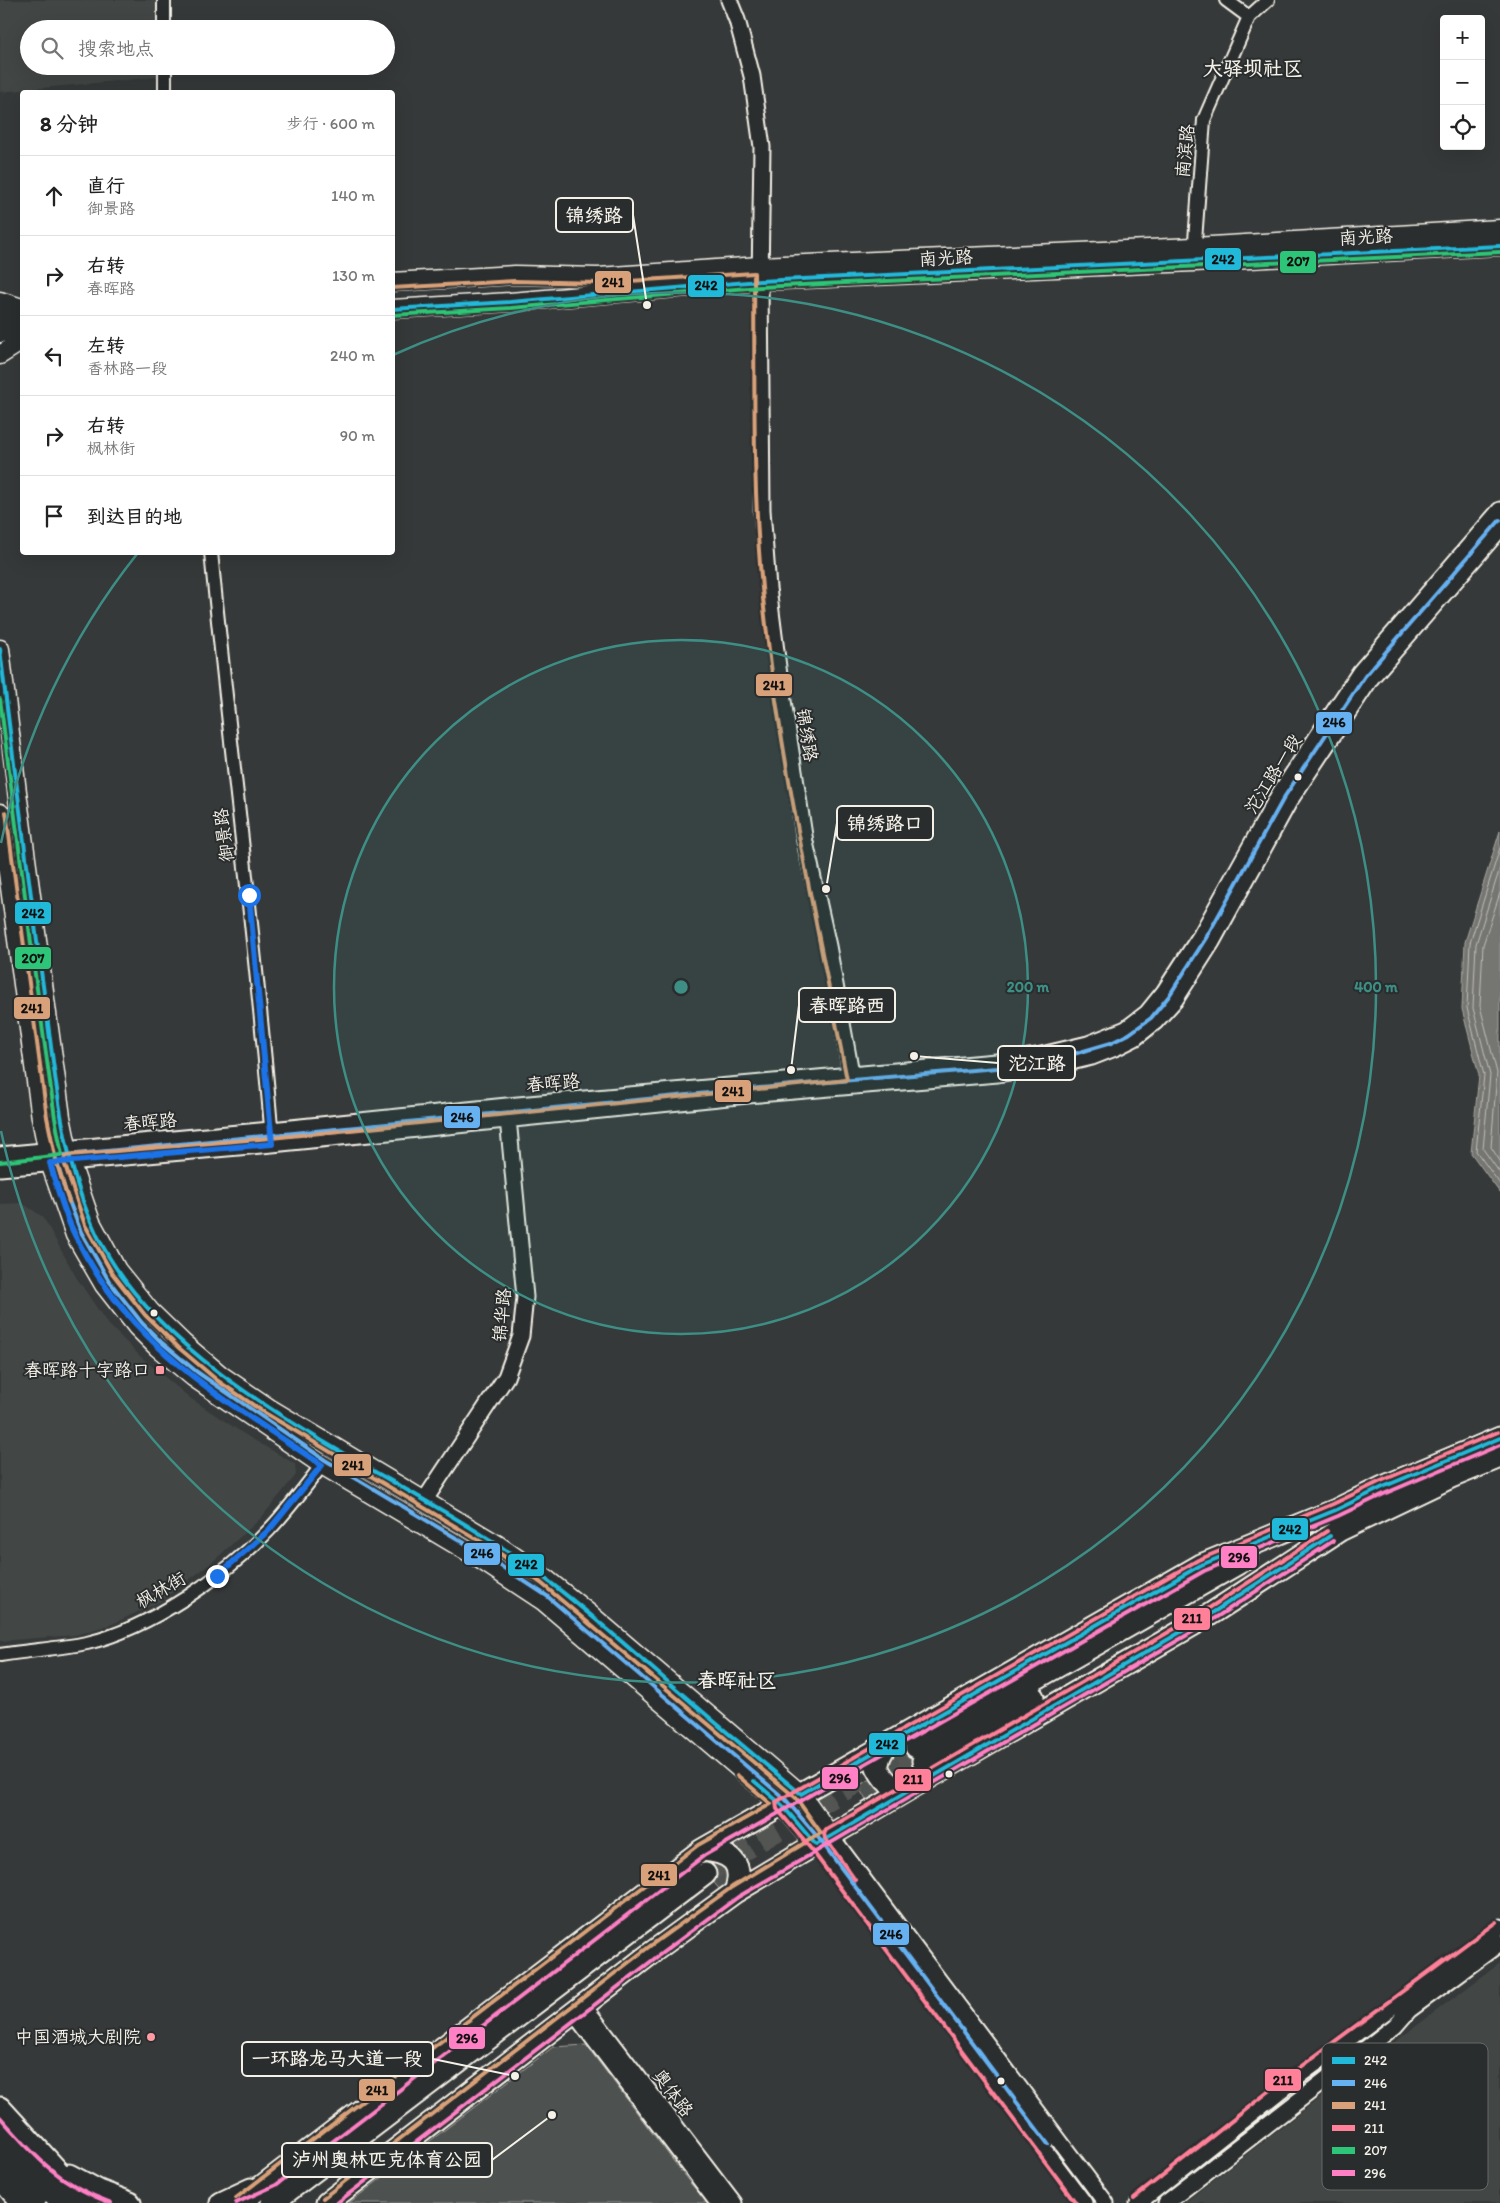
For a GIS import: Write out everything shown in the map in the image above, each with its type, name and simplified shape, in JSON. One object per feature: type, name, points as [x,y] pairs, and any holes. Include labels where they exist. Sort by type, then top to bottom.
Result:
[{"type":"highway","points":[[919,1754],[1229,1569],[1448,1469],[1500,1438]]},
{"type":"highway","points":[[1448,1469],[1500,1457]]},
{"type":"highway","points":[[240,2203],[702,1850],[1201,1565],[1338,1520]]},
{"type":"highway","points":[[327,2203],[579,2009],[735,1892],[1203,1619],[1338,1520]]},
{"type":"highway","points":[[886,1745],[877,1767],[882,1777],[889,1785],[900,1787],[914,1786]]},
{"type":"highway","points":[[702,1850],[718,1851],[729,1857],[738,1867],[740,1879],[735,1892]]},
{"type":"highway","points":[[272,2203],[709,1879],[293,2203]]},
{"type":"highway","points":[[0,2108],[87,2203]]},
{"type":"highway","points":[[0,2134],[62,2203]]},
{"type":"highway","points":[[0,2156],[42,2203]]},
{"type":"highway","points":[[45,2158],[76,2179],[99,2191],[130,2203]]},
{"type":"highway","points":[[2,2180],[15,2203]]},
{"type":"highway","points":[[2,2180],[22,2203]]},
{"type":"highway","points":[[221,2203],[272,2180]]},
{"type":"main road","name":"南光路","points":[[1194,255],[1500,229]]},
{"type":"main road","name":"南光路","points":[[395,282],[515,275],[598,277],[760,274],[1194,255],[1500,246]]},
{"type":"main road","name":"南光路","points":[[395,309],[510,302],[760,274]]},
{"type":"main road","points":[[0,301],[20,307]]},
{"type":"main road","points":[[0,317],[20,314]]},
{"type":"main road","points":[[0,333],[20,331]]},
{"type":"main road","points":[[0,356],[20,342]]},
{"type":"main road","points":[[0,650],[61,1117],[69,1154],[91,1222],[118,1270],[150,1311],[182,1343],[222,1376],[269,1408],[498,1545],[545,1578],[591,1615],[801,1794],[823,1840]]},
{"type":"main road","points":[[0,813],[48,1157],[75,1235],[104,1285],[137,1327],[157,1348],[193,1377],[322,1465],[475,1556],[543,1601],[823,1840]]},
{"type":"street","points":[[164,0],[164,20]]},
{"type":"street","name":"锦绣路","points":[[729,0],[737,20],[752,76],[762,147],[760,274],[762,510],[768,588],[779,675],[805,842],[828,946],[853,1080]]},
{"type":"street","points":[[1226,0],[1249,18]]},
{"type":"street","name":"南滨路","points":[[1194,255],[1204,120],[1249,18],[1268,0]]},
{"type":"street","points":[[165,75],[165,90]]},
{"type":"street","name":"沱江路一段","points":[[1111,1043],[1147,1013],[1164,992],[1201,935],[1280,793],[1360,672],[1500,510]]},
{"type":"street","name":"沱江路一段","points":[[1111,1043],[1135,1038],[1155,1022],[1176,1000],[1212,942],[1290,800],[1371,678],[1500,529]]},
{"type":"street","name":"御景路","points":[[210,555],[249,895],[272,1137]]},
{"type":"street","name":"春晖路","points":[[0,1168],[69,1154],[272,1137],[505,1112],[853,1080],[998,1074],[1036,1069],[1092,1057],[1111,1043]]},
{"type":"street","name":"锦华路","points":[[421,1499],[506,1376],[522,1336],[525,1297],[505,1112]]},
{"type":"street","name":"春晖路","points":[[0,1155],[48,1157]]},
{"type":"street","name":"枫林街","points":[[0,1655],[88,1643],[132,1627],[174,1606],[217,1576],[269,1530],[322,1465]]},
{"type":"street","points":[[823,1840],[1084,2203]]},
{"type":"street","points":[[823,1840],[1106,2203]]},
{"type":"street","points":[[1343,2043],[1500,1927]]},
{"type":"street","points":[[1373,2043],[1395,2026],[1409,2010],[1500,1943]]},
{"type":"street","name":"奥体路","points":[[579,2009],[718,2203]]},
{"type":"street","name":"奥体路","points":[[579,2009],[734,2203]]},
{"type":"street","points":[[1138,2203],[1322,2059]]},
{"type":"street","points":[[1166,2203],[1322,2082]]},
{"type":"shaded area","points":[[0,0],[160,0],[162,20],[20,20],[20,75],[168,76],[0,92]]},
{"type":"shaded area","points":[[22,1203],[43,1217],[76,1277],[107,1323],[140,1356],[190,1398],[247,1436],[295,1464],[296,1475],[261,1518],[209,1565],[159,1602],[112,1624],[75,1635],[0,1641],[0,1204]]},
{"type":"shaded area","points":[[910,1741],[923,1769],[907,1777],[894,1776],[887,1766],[889,1756]]},
{"type":"shaded area","points":[[873,1778],[884,1791],[867,1802],[858,1786]]},
{"type":"shaded area","points":[[713,1860],[726,1865],[730,1882],[721,1891],[700,1866]]},
{"type":"shaded area","points":[[1500,1963],[1500,2203],[1184,2203],[1322,2097],[1322,2190],[1488,2190],[1488,2043],[1394,2043]]},
{"type":"shaded area","points":[[586,2045],[690,2183],[708,2203],[349,2203],[553,2047]]},
{"type":"water","points":[[1500,831],[1500,1193],[1471,1153],[1479,1075],[1462,1009],[1465,942]]},
{"type":"tunnel","points":[[705,1874],[916,1747]]},
{"type":"tunnel","points":[[874,1790],[923,1761]]},
{"type":"transit line","name":"242","points":[[395,309],[510,302],[760,281],[1500,246]]},
{"type":"transit line","name":"207","points":[[395,315],[511,308],[760,287],[1500,252]]},
{"type":"transit line","name":"241","points":[[323,2198],[650,1946],[732,1887],[821,1833],[796,1798],[541,1583],[495,1550],[265,1413],[218,1381],[179,1348],[145,1315],[112,1273],[85,1225],[64,1162],[65,1157],[69,1155],[271,1138],[847,1080],[799,835],[769,650],[762,588],[757,509],[754,273],[598,283],[515,281],[395,288]]},
{"type":"transit line","name":"246","points":[[1048,2144],[821,1841],[786,1800],[547,1596],[478,1551],[325,1460],[197,1372],[161,1342],[142,1323],[109,1281],[81,1232],[66,1193],[55,1156],[792,1085],[997,1068],[1070,1055],[1111,1043],[1129,1034],[1151,1018],[1169,996],[1206,938],[1285,796],[1365,676],[1500,520]]},
{"type":"transit line","name":"242","points":[[0,649],[51,1050],[67,1145],[85,1206],[97,1235],[131,1289],[176,1337],[229,1380],[288,1420],[470,1527],[542,1576],[597,1620],[801,1794],[1201,1565],[1336,1510],[1383,1487],[1500,1438]]},
{"type":"transit line","name":"207","points":[[0,699],[34,967],[62,1155],[0,1162]]},
{"type":"transit line","name":"241","points":[[6,812],[47,1117],[56,1161],[69,1202]]},
{"type":"transit line","name":"211","points":[[1076,2203],[811,1849],[777,1809],[776,1802],[1198,1560],[1498,1432]]},
{"type":"transit line","name":"296","points":[[236,2203],[276,2185],[705,1855],[1204,1571],[1338,1516],[1386,1493],[1500,1445]]},
{"type":"transit line","name":"211","points":[[855,1880],[825,1838],[826,1830],[1200,1614],[1327,1531]]},
{"type":"transit line","name":"242","points":[[754,1781],[782,1805],[816,1845],[1203,1619],[1330,1536]]},
{"type":"transit line","name":"296","points":[[337,2203],[658,1956],[738,1897],[1206,1624],[1333,1541]]},
{"type":"transit line","name":"241","points":[[236,2198],[698,1845],[771,1804],[737,1775]]},
{"type":"transit line","name":"211","points":[[1333,2043],[1496,1922]]},
{"type":"transit line","name":"211","points":[[1134,2198],[1322,2051]]},
{"type":"transit line","name":"296","points":[[0,2117],[25,2145],[50,2168],[77,2187],[111,2203]]},
{"type":"place","name":"锦绣路","points":[[647,305]]},
{"type":"place","name":"锦绣路口","points":[[826,889]]},
{"type":"place","name":"沱江路","points":[[914,1056]]},
{"type":"place","name":"春晖路西","points":[[791,1070]]},
{"type":"place","name":"春晖路十字路口","points":[[160,1370]]},
{"type":"place","name":"中国酒城大剧院","points":[[151,2037]]},
{"type":"place","name":"一环路龙马大道一段","points":[[515,2076]]},
{"type":"place","name":"泸州奥林匹克体育公园","points":[[552,2115]]},
{"type":"district","name":"大驿坝社区","points":[[1253,68]]},
{"type":"district","name":"春晖社区","points":[[737,1680]]},
{"type":"route","points":[[217,1576],[269,1530],[322,1465],[193,1377],[157,1348],[137,1327],[104,1285],[75,1235],[50,1163],[272,1144],[249,895]]}]
